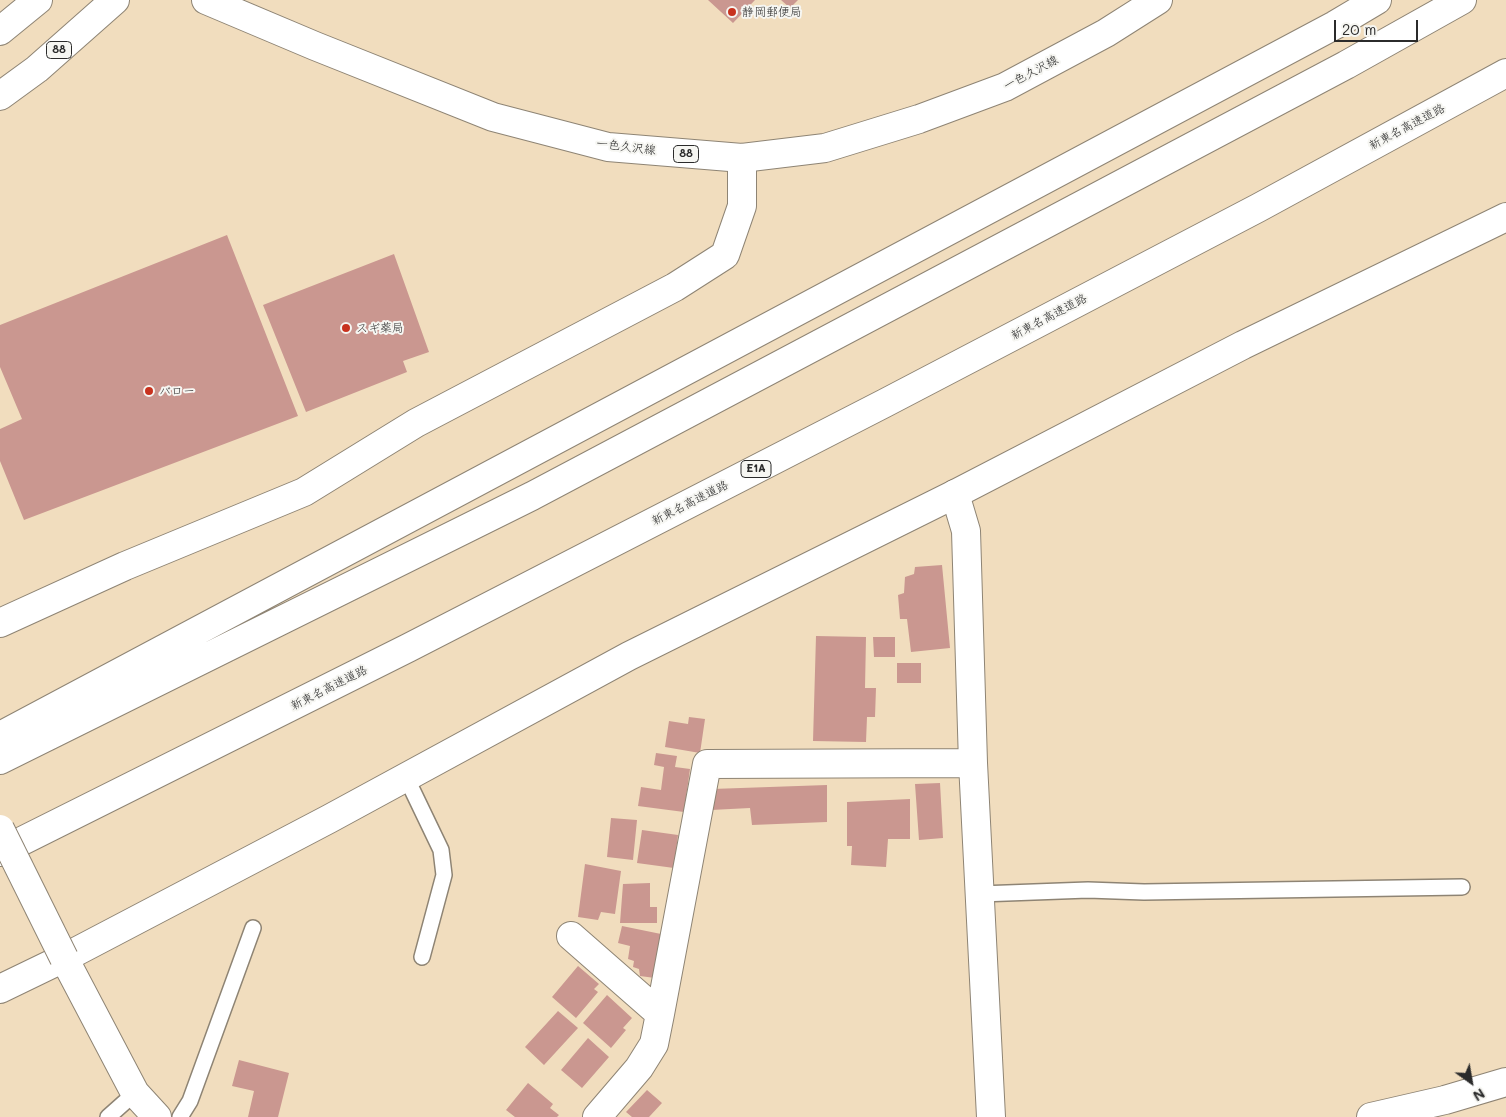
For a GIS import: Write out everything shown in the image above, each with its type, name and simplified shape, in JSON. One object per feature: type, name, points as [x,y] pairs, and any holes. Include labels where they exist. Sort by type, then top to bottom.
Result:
[{"type":"main road","points":[[0,31],[38,0]]},
{"type":"main road","name":"88","points":[[0,96],[36,69],[115,0]]},
{"type":"main road","name":"一色久沢線","points":[[206,0],[324,50],[493,117],[608,147],[742,158],[825,148],[919,119],[1005,87],[1106,33],[1158,0]]},
{"type":"main road","points":[[0,736],[1318,34],[1377,0]]},
{"type":"main road","points":[[0,760],[532,496],[1346,66],[1462,0]]},
{"type":"main road","name":"新東名高速道路","points":[[0,852],[408,648],[885,403],[1258,208],[1506,73]]},
{"type":"main road","points":[[0,623],[125,566],[304,492],[416,424],[674,287],[725,255],[742,206],[742,158]]},
{"type":"main road","points":[[0,989],[64,958],[406,777],[629,656],[955,494],[1243,345],[1506,217]]},
{"type":"main road","points":[[955,494],[966,531],[973,764],[991,1117]]},
{"type":"main road","points":[[597,1117],[639,1068],[654,1044],[707,764],[973,764]]},
{"type":"main road","points":[[0,829],[64,958],[135,1093],[156,1117]]},
{"type":"main road","points":[[571,936],[660,1014]]},
{"type":"main road","points":[[1371,1117],[1445,1100],[1506,1082]]},
{"type":"lane","points":[[406,777],[440,850],[444,875],[422,957]]},
{"type":"lane","points":[[980,894],[1088,890],[1144,892],[1462,887]]},
{"type":"lane","points":[[180,1117],[190,1101],[253,928]]},
{"type":"lane","points":[[108,1117],[135,1093]]},
{"type":"building","name":"静岡郵便局","points":[[708,0],[755,0],[733,23]]},
{"type":"building","name":"静岡郵便局","points":[[781,0],[798,0],[790,8]]},
{"type":"building","name":"バロー","points":[[227,235],[298,416],[24,520],[0,461],[0,429],[22,419],[0,367],[0,325]]},
{"type":"building","name":"スギ薬局","points":[[394,254],[429,352],[403,361],[407,372],[306,412],[263,305]]},
{"type":"building","points":[[942,565],[950,648],[911,652],[907,619],[900,619],[898,595],[904,593],[905,577],[914,574],[915,567]]},
{"type":"building","points":[[816,636],[866,637],[865,688],[876,688],[875,717],[867,717],[866,742],[813,741]]},
{"type":"building","points":[[873,637],[895,637],[895,657],[874,657]]},
{"type":"building","points":[[897,663],[921,663],[921,683],[897,683]]},
{"type":"building","points":[[689,717],[705,719],[700,753],[665,747],[669,721],[688,724]]},
{"type":"building","points":[[656,753],[677,756],[675,767],[690,769],[684,812],[638,806],[641,787],[661,790],[664,767],[654,765]]},
{"type":"building","points":[[940,783],[943,838],[919,840],[915,784]]},
{"type":"building","points":[[827,785],[827,822],[752,825],[750,808],[711,810],[712,789]]},
{"type":"building","points":[[910,799],[910,839],[888,839],[886,867],[851,865],[852,846],[847,846],[847,802]]},
{"type":"building","points":[[611,818],[637,820],[633,860],[607,857]]},
{"type":"building","points":[[642,830],[678,835],[674,868],[637,863]]},
{"type":"building","points":[[585,864],[621,871],[615,914],[601,912],[598,920],[578,917]]},
{"type":"building","points":[[650,883],[650,907],[657,907],[657,923],[620,923],[623,884]]},
{"type":"building","points":[[622,926],[661,934],[655,978],[640,976],[639,969],[633,967],[634,961],[628,959],[630,946],[618,943]]},
{"type":"building","points":[[578,966],[599,984],[594,989],[598,992],[576,1018],[552,997]]},
{"type":"building","points":[[607,995],[632,1018],[623,1028],[626,1030],[611,1048],[583,1023]]},
{"type":"building","points":[[558,1011],[578,1028],[544,1065],[525,1047]]},
{"type":"building","points":[[588,1038],[609,1057],[582,1088],[561,1070]]},
{"type":"building","points":[[239,1060],[289,1073],[278,1117],[248,1117],[254,1091],[232,1086]]},
{"type":"building","points":[[528,1083],[553,1104],[550,1108],[559,1115],[557,1117],[515,1117],[506,1110]]},
{"type":"building","points":[[647,1090],[662,1103],[649,1117],[632,1117],[626,1112]]},
{"type":"place","name":"静岡郵便局","points":[[732,12]]},
{"type":"place","name":"スギ薬局","points":[[346,328]]},
{"type":"place","name":"バロー","points":[[149,391]]}]
